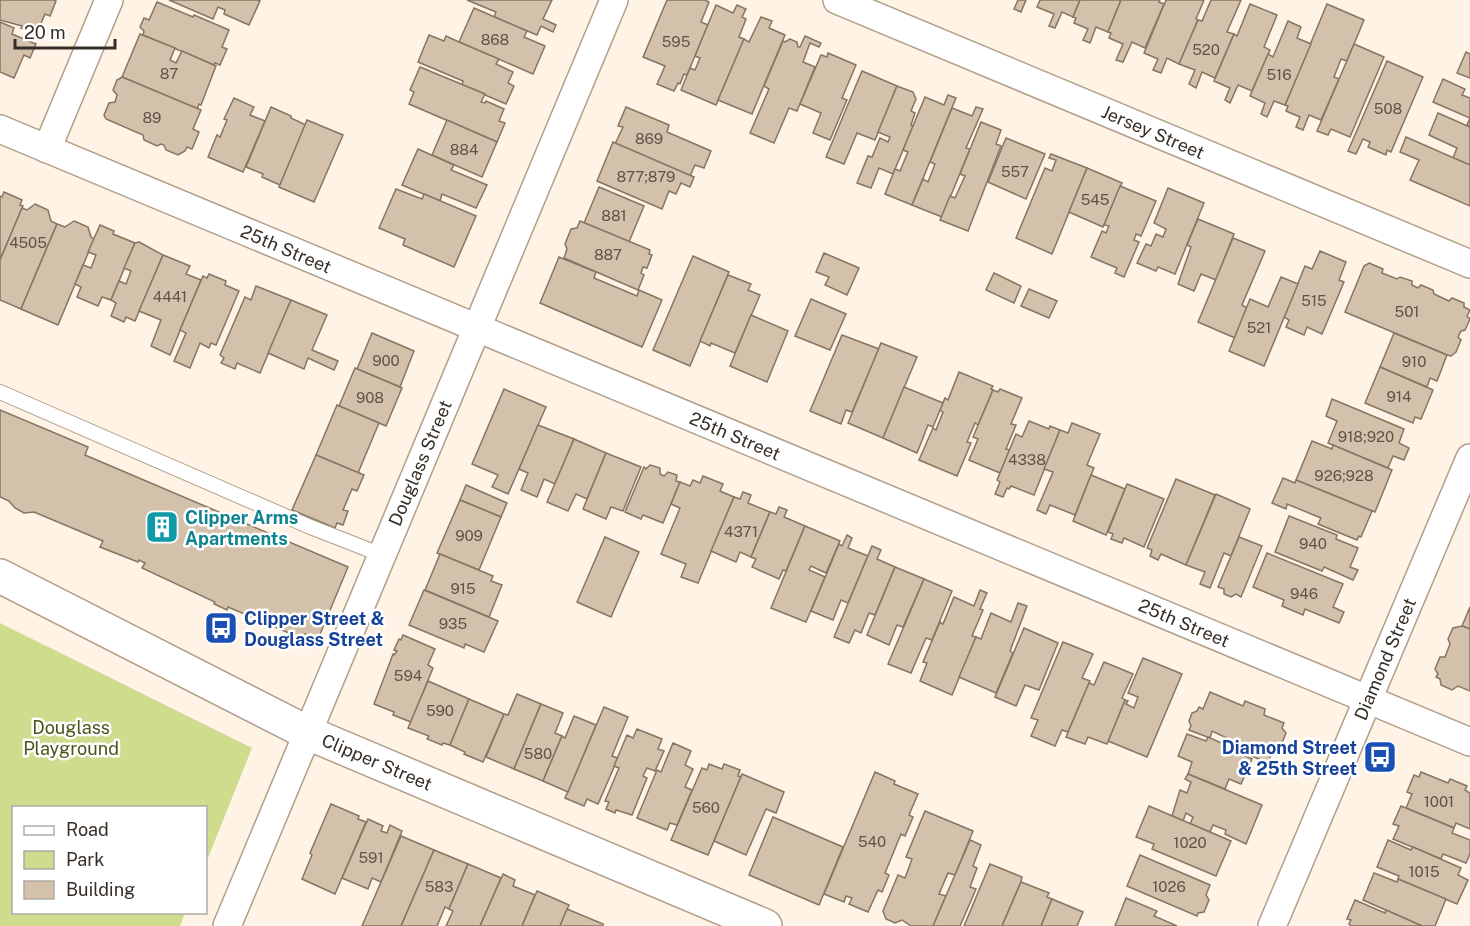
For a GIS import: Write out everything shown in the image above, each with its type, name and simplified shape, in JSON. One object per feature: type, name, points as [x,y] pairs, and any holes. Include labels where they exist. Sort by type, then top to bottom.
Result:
[{"type":"street","points":[[47,149],[109,0]]},
{"type":"street","name":"Douglass Street","points":[[227,926],[614,0]]},
{"type":"street","name":"Jersey Street","points":[[837,0],[1470,264]]},
{"type":"street","name":"25th Street","points":[[0,129],[1470,742]]},
{"type":"street","name":"Diamond Street","points":[[1272,926],[1470,458]]},
{"type":"street","name":"Clipper Street","points":[[0,576],[308,733],[765,926]]},
{"type":"lane","points":[[0,392],[308,526],[382,555]]},
{"type":"green space","name":"Douglass Playground","points":[[0,623],[252,748],[207,860],[207,806],[12,806],[12,914],[185,914],[180,926],[0,926]]},
{"type":"building","points":[[0,0],[56,1],[50,16],[45,14],[36,35],[21,28],[22,26],[0,20]]},
{"type":"building","points":[[169,0],[260,1],[249,25],[224,14],[225,10],[218,7],[213,19]]},
{"type":"building","points":[[467,0],[552,0],[543,19],[556,25],[553,32],[541,26],[537,35],[494,17],[496,12]]},
{"type":"building","points":[[667,0],[705,0],[709,2],[701,22],[708,25],[687,75],[684,74],[674,91],[657,84],[665,66],[643,57]]},
{"type":"building","points":[[1018,0],[1026,0],[1021,12],[1014,9]]},
{"type":"building","points":[[1040,0],[1080,0],[1073,17],[1062,12],[1055,28],[1049,26],[1054,14],[1037,7]]},
{"type":"building","points":[[1080,0],[1121,0],[1108,32],[1096,27],[1090,43],[1083,40],[1088,29],[1074,23],[1076,18],[1073,17]]},
{"type":"building","points":[[1121,0],[1160,0],[1159,2],[1164,4],[1145,48],[1132,42],[1123,62],[1116,60],[1123,44],[1109,38],[1111,33],[1108,32]]},
{"type":"building","points":[[1166,0],[1204,0],[1179,64],[1167,58],[1161,73],[1153,70],[1158,59],[1144,53]]},
{"type":"building","points":[[1211,0],[1241,0],[1227,32],[1234,34],[1215,78],[1202,72],[1196,88],[1189,84],[1195,70],[1179,64],[1198,20],[1202,21]]},
{"type":"building","points":[[157,2],[229,30],[222,47],[227,49],[220,65],[215,63],[214,65],[143,35],[144,31],[140,27],[144,18],[149,20]]},
{"type":"building","points":[[1250,4],[1277,15],[1264,47],[1270,50],[1252,91],[1238,85],[1230,103],[1225,100],[1230,88],[1214,81]]},
{"type":"building","points":[[1327,4],[1364,20],[1347,61],[1341,59],[1334,77],[1339,79],[1321,120],[1309,115],[1303,130],[1296,127],[1300,117],[1286,111],[1288,106],[1285,105]]},
{"type":"building","points":[[716,5],[733,13],[737,5],[746,9],[742,17],[746,19],[739,37],[744,39],[716,105],[681,90],[690,68],[695,70],[700,58],[695,56]]},
{"type":"building","points":[[474,8],[527,31],[524,37],[545,46],[533,74],[459,42]]},
{"type":"building","points":[[761,17],[772,21],[769,28],[785,35],[752,114],[718,100],[744,39],[749,42]]},
{"type":"building","points":[[1288,21],[1301,27],[1297,38],[1311,44],[1285,105],[1274,101],[1267,117],[1261,114],[1265,103],[1250,96],[1268,54],[1273,57]]},
{"type":"building","points":[[0,22],[14,28],[12,34],[36,44],[30,58],[24,55],[14,78],[0,72]]},
{"type":"building","points":[[140,34],[175,48],[170,60],[176,63],[182,51],[216,66],[201,105],[199,104],[197,109],[122,77]]},
{"type":"building","points":[[429,35],[444,41],[446,36],[499,59],[496,64],[513,72],[508,83],[514,86],[506,104],[462,85],[463,81],[418,62]]},
{"type":"building","points":[[805,36],[821,43],[819,47],[810,43],[803,62],[815,67],[797,111],[789,108],[774,143],[750,133],[769,89],[764,86],[783,41],[790,39],[797,42],[800,47]]},
{"type":"building","points":[[1354,44],[1384,57],[1350,137],[1331,129],[1328,135],[1317,131]]},
{"type":"building","points":[[1466,52],[1470,54],[1470,78],[1457,73]]},
{"type":"building","points":[[828,53],[856,65],[842,98],[847,100],[830,140],[813,133],[821,113],[800,104],[821,55],[827,57]]},
{"type":"building","points":[[1387,61],[1423,77],[1391,152],[1387,150],[1386,155],[1368,147],[1370,142],[1363,139],[1356,154],[1348,151]]},
{"type":"building","points":[[420,67],[485,94],[481,102],[486,101],[504,109],[499,121],[505,123],[497,142],[409,104],[414,92],[410,90]]},
{"type":"building","points":[[862,71],[897,86],[875,140],[857,133],[844,164],[826,157]]},
{"type":"building","points":[[122,77],[201,110],[193,129],[199,132],[192,149],[187,147],[178,155],[166,150],[164,145],[157,146],[144,140],[143,135],[106,119],[104,115],[109,103],[115,102],[117,95],[113,90],[117,80]]},
{"type":"building","points":[[1443,79],[1465,89],[1462,95],[1470,98],[1470,118],[1433,102]]},
{"type":"building","points":[[897,86],[913,92],[916,99],[911,111],[915,113],[911,125],[913,126],[893,174],[879,168],[871,188],[857,183],[868,156],[872,157],[880,138],[888,142],[890,137],[878,132]]},
{"type":"building","points":[[948,95],[956,98],[912,205],[885,194],[895,169],[900,171],[908,152],[903,150],[925,97],[944,105]]},
{"type":"building","points":[[234,98],[254,107],[250,115],[265,121],[243,172],[208,157],[217,135],[220,137],[227,120],[224,119]]},
{"type":"building","points":[[271,107],[306,125],[280,185],[246,167]]},
{"type":"building","points":[[626,107],[669,125],[667,132],[711,151],[704,168],[695,165],[690,176],[615,144],[623,127],[618,126]]},
{"type":"building","points":[[976,107],[983,109],[966,148],[970,149],[942,217],[912,205],[923,179],[928,182],[935,164],[930,162],[952,108],[972,116]]},
{"type":"building","points":[[1438,113],[1470,127],[1470,165],[1453,158],[1457,148],[1429,135]]},
{"type":"building","points":[[307,120],[343,135],[314,202],[279,187]]},
{"type":"building","points":[[447,120],[497,142],[482,177],[432,155]]},
{"type":"building","points":[[981,122],[1001,130],[996,144],[1001,146],[968,231],[940,220],[950,196],[955,198],[965,176],[960,174]]},
{"type":"building","points":[[1406,137],[1470,165],[1470,206],[1410,180],[1419,160],[1400,152]]},
{"type":"building","points":[[1006,138],[1045,154],[1026,199],[988,182]]},
{"type":"building","points":[[613,142],[694,177],[690,187],[681,183],[676,194],[669,191],[662,209],[597,181]]},
{"type":"building","points":[[418,149],[454,165],[451,170],[487,185],[476,208],[442,194],[440,201],[402,185]]},
{"type":"building","points":[[1051,154],[1087,168],[1052,254],[1016,238],[1045,168],[1052,171],[1056,160],[1049,158]]},
{"type":"building","points":[[1087,168],[1122,183],[1103,227],[1069,212]]},
{"type":"building","points":[[1120,186],[1156,201],[1141,236],[1136,234],[1134,240],[1139,242],[1124,277],[1115,273],[1117,268],[1091,257],[1102,231],[1106,233],[1109,226],[1104,225]]},
{"type":"building","points":[[599,187],[644,206],[629,242],[584,223]]},
{"type":"building","points":[[1168,188],[1204,203],[1175,274],[1158,267],[1156,271],[1137,263],[1146,244],[1151,246],[1156,234],[1163,237],[1166,229],[1154,223]]},
{"type":"building","points":[[396,189],[422,199],[424,194],[476,216],[454,267],[403,245],[405,239],[379,228]]},
{"type":"building","points":[[4,192],[22,200],[20,205],[23,206],[0,260],[0,196],[2,197]]},
{"type":"building","points":[[35,204],[48,210],[51,221],[57,224],[21,309],[0,300],[0,260],[22,208],[27,210]]},
{"type":"building","points":[[1198,219],[1234,234],[1216,280],[1201,274],[1194,291],[1178,284],[1191,247],[1187,245]]},
{"type":"building","points":[[74,221],[88,227],[94,239],[58,325],[21,309],[57,224],[65,227]]},
{"type":"building","points":[[580,221],[650,250],[649,254],[652,255],[647,268],[643,267],[641,273],[644,275],[638,290],[564,258],[567,249],[565,244],[571,229],[577,228]]},
{"type":"building","points":[[100,225],[114,231],[113,234],[135,243],[111,300],[102,297],[98,306],[77,297],[81,287],[75,284],[83,265],[91,268],[96,255],[88,252]]},
{"type":"building","points":[[1233,238],[1265,251],[1242,305],[1247,308],[1235,338],[1198,322]]},
{"type":"building","points":[[139,242],[163,255],[135,321],[126,317],[124,322],[111,316],[116,303],[111,300],[119,281],[126,284],[131,271],[124,268],[135,243]]},
{"type":"building","points":[[1320,251],[1346,262],[1339,280],[1344,282],[1322,334],[1307,327],[1304,335],[1286,327],[1289,320],[1284,317],[1305,266],[1312,269]]},
{"type":"building","points":[[824,253],[859,268],[847,295],[825,285],[829,277],[816,272]]},
{"type":"building","points":[[163,255],[190,266],[186,274],[201,280],[170,355],[151,346],[161,320],[139,311]]},
{"type":"building","points":[[693,256],[729,272],[690,366],[653,350]]},
{"type":"building","points":[[559,257],[596,272],[594,278],[637,296],[639,290],[662,300],[642,347],[540,303]]},
{"type":"building","points":[[1369,263],[1383,269],[1382,273],[1397,279],[1400,277],[1412,281],[1412,285],[1418,288],[1421,285],[1433,290],[1434,294],[1449,301],[1452,298],[1464,303],[1464,307],[1470,310],[1467,316],[1470,319],[1465,330],[1461,331],[1458,337],[1461,340],[1456,352],[1451,356],[1447,355],[1345,312],[1364,266]]},
{"type":"building","points":[[994,273],[1021,286],[1014,303],[986,290]]},
{"type":"building","points":[[209,274],[226,281],[225,285],[239,291],[216,345],[211,343],[209,348],[200,343],[190,368],[174,361],[186,333],[180,330],[203,276],[207,278]]},
{"type":"building","points":[[728,275],[751,284],[748,290],[760,295],[735,353],[700,341]]},
{"type":"building","points":[[1281,277],[1298,284],[1264,366],[1229,351],[1250,299],[1268,307]]},
{"type":"building","points":[[256,286],[291,300],[260,373],[237,363],[235,369],[221,363],[224,358],[220,355],[245,297],[251,300]]},
{"type":"building","points":[[1029,289],[1057,301],[1049,318],[1021,306]]},
{"type":"building","points":[[811,299],[846,314],[830,350],[795,336]]},
{"type":"building","points":[[291,300],[327,315],[312,350],[338,361],[334,370],[308,358],[304,369],[268,353]]},
{"type":"building","points":[[751,315],[788,331],[767,382],[730,366]]},
{"type":"building","points":[[372,333],[414,351],[400,387],[357,369]]},
{"type":"building","points":[[1394,333],[1447,355],[1437,381],[1430,378],[1427,387],[1380,367]]},
{"type":"building","points":[[842,335],[879,349],[852,412],[846,410],[841,424],[810,411]]},
{"type":"building","points":[[881,343],[917,357],[883,438],[848,423]]},
{"type":"building","points":[[1380,367],[1433,390],[1421,419],[1415,417],[1413,423],[1365,403]]},
{"type":"building","points":[[355,368],[402,388],[386,426],[339,406]]},
{"type":"building","points":[[959,372],[993,386],[991,389],[993,390],[978,425],[975,423],[967,442],[971,443],[957,476],[919,460],[933,428],[936,430],[943,412],[940,410],[945,398],[948,400]]},
{"type":"building","points":[[904,387],[943,403],[933,427],[928,425],[917,453],[883,438]]},
{"type":"building","points":[[504,389],[546,407],[508,494],[492,487],[498,475],[472,464]]},
{"type":"building","points":[[1000,389],[1022,398],[1011,424],[1016,425],[1006,449],[1010,450],[1000,473],[969,460],[978,439],[973,437],[993,390],[998,392]]},
{"type":"building","points":[[1332,399],[1404,429],[1399,443],[1409,448],[1404,460],[1393,456],[1388,468],[1328,443],[1337,421],[1326,416]]},
{"type":"building","points":[[337,405],[379,423],[358,473],[316,455]]},
{"type":"building","name":"Clipper Arms Apartments","points":[[0,410],[88,447],[85,455],[348,567],[318,639],[305,634],[303,639],[228,607],[227,610],[214,604],[215,602],[142,568],[145,563],[139,560],[138,562],[100,547],[103,541],[34,512],[24,513],[15,508],[9,501],[0,497]]},
{"type":"building","points":[[1029,421],[1049,429],[1050,426],[1060,430],[1034,495],[1011,486],[1007,488],[1003,497],[995,494],[1000,482],[997,480],[1016,434],[1022,437]]},
{"type":"building","points":[[1072,423],[1100,434],[1087,465],[1094,468],[1075,515],[1050,505],[1046,514],[1037,510],[1053,472],[1044,469],[1060,430],[1068,433]]},
{"type":"building","points":[[538,425],[574,439],[555,484],[544,479],[537,497],[521,490],[528,473],[519,469]]},
{"type":"building","points":[[574,439],[606,453],[587,499],[576,494],[568,511],[547,502]]},
{"type":"building","points":[[1312,441],[1332,449],[1333,445],[1392,470],[1375,512],[1296,480]]},
{"type":"building","points":[[606,453],[641,467],[623,511],[611,507],[606,519],[583,509]]},
{"type":"building","points":[[316,455],[364,475],[357,491],[352,489],[343,510],[348,511],[343,525],[337,523],[335,528],[292,510]]},
{"type":"building","points":[[650,465],[660,468],[660,474],[664,476],[668,472],[677,475],[676,481],[680,482],[663,523],[643,515],[641,519],[625,512],[644,467],[646,469]]},
{"type":"building","points":[[1091,475],[1125,489],[1106,535],[1073,521]]},
{"type":"building","points":[[703,476],[723,484],[720,491],[734,497],[698,583],[681,577],[686,564],[661,554],[680,508],[671,504],[680,482],[690,486],[693,480],[700,483]]},
{"type":"building","points":[[1283,478],[1295,483],[1296,480],[1372,511],[1361,537],[1359,536],[1357,540],[1318,524],[1321,518],[1287,504],[1286,509],[1272,503]]},
{"type":"building","points":[[1176,479],[1215,495],[1186,565],[1161,554],[1158,560],[1150,556],[1152,550],[1147,548]]},
{"type":"building","points":[[1127,484],[1164,499],[1144,547],[1124,538],[1122,543],[1111,539],[1113,534],[1108,532]]},
{"type":"building","points":[[466,485],[507,503],[501,517],[460,500]]},
{"type":"building","points":[[743,492],[751,495],[748,503],[770,512],[751,557],[740,552],[736,562],[711,551],[734,497],[740,499]]},
{"type":"building","points":[[1216,494],[1250,509],[1231,556],[1224,553],[1210,588],[1200,584],[1205,572],[1186,565]]},
{"type":"building","points":[[460,500],[501,517],[479,570],[437,553]]},
{"type":"building","points":[[779,507],[787,510],[784,517],[805,526],[786,571],[783,570],[779,579],[752,567],[756,559],[751,557],[770,512],[776,514]]},
{"type":"building","points":[[1289,516],[1337,535],[1336,539],[1358,548],[1350,567],[1358,570],[1353,580],[1324,567],[1322,571],[1275,552]]},
{"type":"building","points":[[805,526],[840,541],[826,573],[811,566],[809,570],[825,577],[806,622],[771,608]]},
{"type":"building","points":[[847,535],[852,538],[848,548],[868,556],[848,603],[841,600],[833,620],[811,611],[839,544],[842,546]]},
{"type":"building","points":[[605,537],[639,552],[611,617],[577,602]]},
{"type":"building","points":[[1239,537],[1262,546],[1241,597],[1236,594],[1231,597],[1224,594],[1224,589],[1218,587]]},
{"type":"building","points":[[872,546],[881,550],[877,559],[895,567],[875,615],[869,613],[861,633],[855,630],[849,643],[834,637]]},
{"type":"building","points":[[1267,553],[1343,584],[1333,607],[1344,612],[1339,623],[1305,609],[1303,615],[1282,606],[1284,600],[1253,587]]},
{"type":"building","points":[[440,554],[493,576],[491,581],[502,585],[489,617],[425,590]]},
{"type":"building","points":[[895,567],[924,579],[903,627],[897,625],[889,645],[867,635]]},
{"type":"building","points":[[924,579],[952,591],[932,640],[926,638],[911,673],[888,664]]},
{"type":"building","points":[[424,590],[498,621],[484,652],[465,644],[464,648],[409,625]]},
{"type":"building","points":[[980,590],[987,593],[980,609],[983,610],[972,636],[976,637],[952,695],[920,681],[927,663],[923,662],[940,622],[943,624],[954,597],[974,606]]},
{"type":"building","points":[[1018,603],[1027,606],[1010,651],[1013,653],[996,693],[959,677],[976,637],[981,639],[991,613],[1011,622]]},
{"type":"building","points":[[1470,607],[1470,629],[1462,626]]},
{"type":"building","points":[[1462,626],[1470,629],[1470,691],[1458,686],[1452,690],[1441,685],[1440,679],[1436,677],[1438,674],[1435,669],[1440,657],[1445,657],[1450,644],[1448,639],[1453,628]]},
{"type":"building","points":[[1024,628],[1058,643],[1039,690],[1025,685],[1016,706],[995,697]]},
{"type":"building","points":[[403,635],[435,649],[428,665],[433,668],[411,722],[374,704],[393,654],[397,651],[394,650]]},
{"type":"building","points":[[1063,642],[1093,654],[1082,678],[1090,681],[1068,732],[1062,730],[1055,746],[1031,736],[1038,720],[1031,718]]},
{"type":"building","points":[[1143,658],[1182,674],[1147,757],[1108,741],[1125,700],[1128,701],[1126,704],[1134,708],[1138,697],[1128,693]]},
{"type":"building","points":[[1104,662],[1133,674],[1122,698],[1125,700],[1107,744],[1088,737],[1085,744],[1066,737],[1089,683],[1094,685]]},
{"type":"building","points":[[428,681],[469,699],[450,745],[443,743],[442,745],[427,739],[429,736],[408,728]]},
{"type":"building","points":[[1210,692],[1243,706],[1245,701],[1265,709],[1264,715],[1284,723],[1282,728],[1286,733],[1282,743],[1275,744],[1268,763],[1226,745],[1229,739],[1212,731],[1210,738],[1189,730],[1192,713],[1199,707],[1203,709]]},
{"type":"building","points":[[517,694],[541,704],[514,769],[486,757],[504,714],[508,715]]},
{"type":"building","points":[[469,699],[504,714],[483,762],[450,745]]},
{"type":"building","points":[[541,704],[563,713],[555,733],[562,736],[543,781],[514,769]]},
{"type":"building","points":[[604,707],[628,717],[612,756],[618,758],[598,804],[587,799],[584,806],[565,798]]},
{"type":"building","points":[[574,716],[596,725],[568,792],[543,781],[562,736],[565,738]]},
{"type":"building","points":[[637,729],[662,739],[658,749],[664,751],[655,771],[647,768],[643,776],[647,778],[632,815],[616,810],[615,813],[606,809],[609,802],[605,801],[619,768],[614,766],[627,735],[633,738]]},
{"type":"building","points":[[1187,734],[1206,741],[1208,737],[1252,759],[1241,784],[1229,779],[1225,789],[1188,774],[1192,762],[1178,756]]},
{"type":"building","points":[[673,743],[691,751],[685,765],[693,769],[685,787],[692,790],[677,825],[670,823],[667,830],[637,818],[657,770],[661,772]]},
{"type":"building","points":[[709,764],[722,769],[724,764],[740,770],[738,776],[741,777],[708,855],[671,840],[702,768],[707,770]]},
{"type":"building","points":[[875,772],[895,781],[894,784],[918,794],[909,815],[913,817],[905,836],[901,834],[885,873],[889,875],[882,892],[878,890],[868,912],[849,904],[852,898],[846,896],[844,902],[824,894]]},
{"type":"building","points":[[1421,772],[1448,783],[1450,779],[1467,786],[1465,790],[1470,793],[1470,829],[1456,823],[1454,828],[1406,808],[1412,794],[1407,792],[1414,775],[1419,777]]},
{"type":"building","points":[[742,774],[784,792],[776,813],[766,809],[746,855],[714,841]]},
{"type":"building","points":[[1188,774],[1262,805],[1246,844],[1225,834],[1226,830],[1213,825],[1210,832],[1190,824],[1193,817],[1186,813],[1183,821],[1172,816],[1180,790],[1187,793],[1191,782],[1185,779]]},
{"type":"building","points":[[331,804],[359,816],[358,819],[366,822],[335,894],[302,879],[312,855],[310,853]]},
{"type":"building","points":[[1149,806],[1231,841],[1216,876],[1152,849],[1154,844],[1136,837]]},
{"type":"building","points":[[1401,806],[1454,828],[1452,833],[1470,840],[1470,854],[1466,863],[1443,854],[1441,859],[1393,839],[1399,826],[1393,824]]},
{"type":"building","points":[[925,811],[973,831],[955,875],[948,873],[939,894],[946,896],[933,926],[911,926],[902,920],[895,923],[886,919],[883,911],[898,875],[905,878],[912,859],[906,857]]},
{"type":"building","points":[[773,817],[843,847],[819,905],[749,875]]},
{"type":"building","points":[[368,819],[383,826],[381,831],[387,833],[390,825],[402,831],[381,882],[372,878],[368,889],[342,878]]},
{"type":"building","points":[[401,836],[434,850],[401,926],[362,926]]},
{"type":"building","points":[[970,840],[981,845],[973,866],[977,868],[970,887],[976,889],[960,926],[933,926]]},
{"type":"building","points":[[1388,840],[1411,850],[1413,847],[1461,868],[1458,875],[1468,880],[1457,904],[1398,879],[1399,876],[1377,867]]},
{"type":"building","points":[[434,850],[468,864],[449,909],[445,907],[437,926],[401,926]]},
{"type":"building","points":[[1140,855],[1210,885],[1206,895],[1209,900],[1204,912],[1198,913],[1197,916],[1127,886]]},
{"type":"building","points":[[468,864],[501,878],[480,926],[446,926],[453,911],[449,909]]},
{"type":"building","points":[[990,864],[1022,877],[1021,882],[1002,926],[964,926]]},
{"type":"building","points":[[1374,873],[1397,882],[1398,879],[1446,899],[1435,926],[1422,926],[1363,900]]},
{"type":"building","points":[[503,874],[515,880],[513,886],[535,895],[522,926],[480,926]]},
{"type":"building","points":[[1021,882],[1049,893],[1047,897],[1052,899],[1041,926],[1002,926]]},
{"type":"building","points":[[537,891],[569,905],[560,926],[522,926]]},
{"type":"building","points":[[1126,898],[1157,911],[1154,916],[1177,926],[1115,926]]},
{"type":"building","points":[[1052,899],[1083,912],[1077,926],[1041,926]]},
{"type":"building","points":[[1355,900],[1385,913],[1386,910],[1422,926],[1351,926],[1349,924],[1351,920],[1347,919]]},
{"type":"building","points":[[567,909],[603,924],[603,926],[560,926]]},
{"type":"place","name":"Clipper Arms Apartments","points":[[162,527]]},
{"type":"place","name":"Clipper Street & Douglass Street","points":[[221,628]]},
{"type":"place","name":"Diamond Street & 25th Street","points":[[1380,757]]}]
